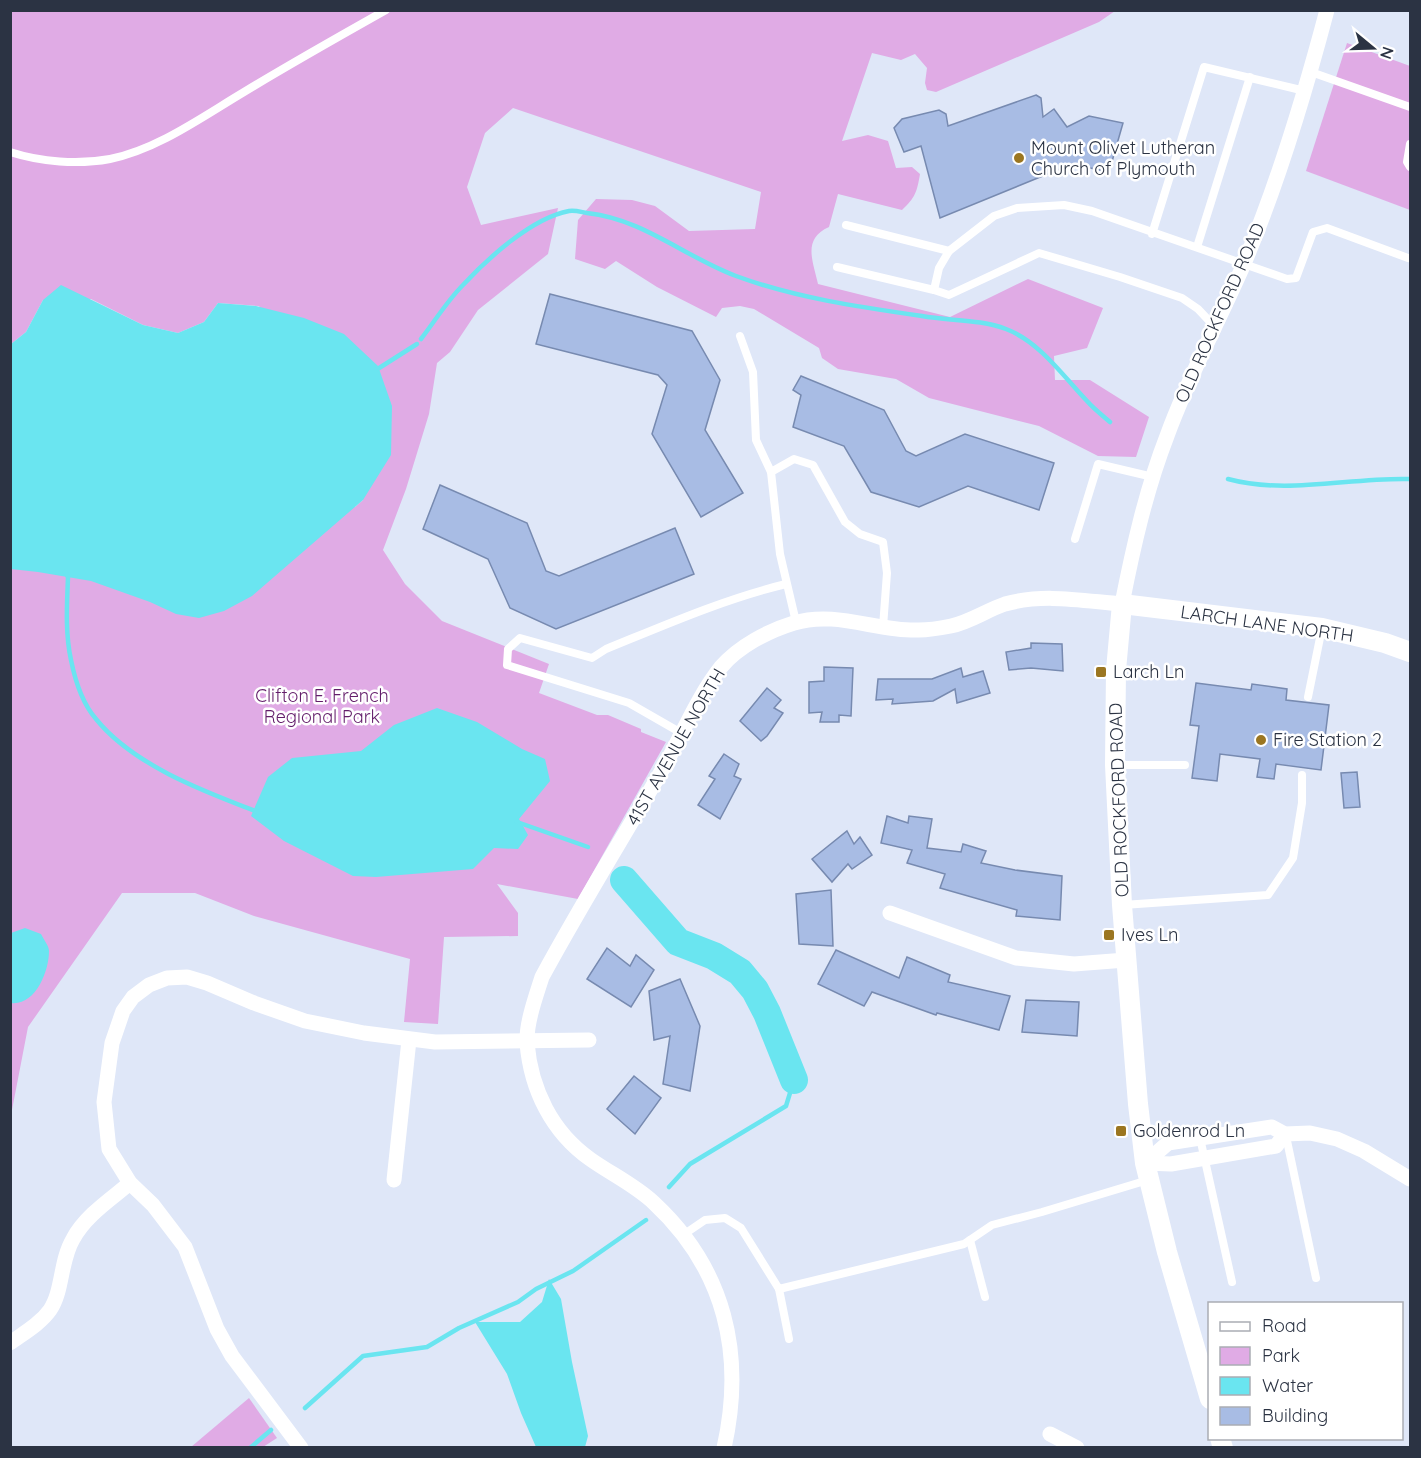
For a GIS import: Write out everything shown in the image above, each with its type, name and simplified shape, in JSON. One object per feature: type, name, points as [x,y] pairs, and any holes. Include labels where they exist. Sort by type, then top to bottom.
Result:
[{"type":"street","name":"OLD ROCKFORD ROAD","points":[[1208,1396],[1167,1252],[1147,1171],[1132,1055],[1115,765],[1116,670],[1122,604],[1132,552],[1166,438],[1244,264],[1305,91],[1327,10]]},
{"type":"street","name":"41ST AVENUE NORTH","points":[[724,1448],[733,1375],[730,1337],[719,1298],[704,1268],[683,1235],[652,1201],[568,1142],[539,1096],[527,1042],[533,1004],[542,977],[683,734],[706,690],[722,666],[744,647],[796,622],[828,619],[852,621],[883,628],[918,630],[952,626],[1006,604],[1036,598],[1122,604]]},
{"type":"street","name":"LARCH LANE NORTH","points":[[1122,604],[1322,628],[1385,643],[1410,652]]},
{"type":"street","points":[[890,913],[1016,958],[1074,964],[1126,960]]},
{"type":"street","points":[[301,1448],[232,1356],[217,1329],[185,1247],[153,1205],[130,1183],[110,1149],[104,1102],[112,1043],[123,1011],[133,997],[149,985],[167,978],[187,977],[305,1021],[364,1033],[435,1042],[589,1040]]},
{"type":"street","points":[[394,1180],[409,1040]]},
{"type":"street","points":[[1147,1171],[1168,1143],[1272,1127],[1285,1134],[1310,1133],[1337,1139],[1364,1151],[1410,1179]]},
{"type":"street","points":[[1147,1171],[1172,1164],[1276,1146],[1285,1134]]},
{"type":"street","points":[[10,1343],[40,1321],[51,1309],[57,1295],[65,1254],[74,1236],[95,1213],[130,1183]]},
{"type":"street","points":[[1050,1434],[1077,1448]]},
{"type":"lane","points":[[10,152],[45,160],[81,162],[110,159],[139,150],[176,133],[386,10]]},
{"type":"lane","points":[[1152,234],[1204,67],[1305,91]]},
{"type":"lane","points":[[1311,72],[1410,106]]},
{"type":"lane","points":[[1197,247],[1250,78]]},
{"type":"lane","points":[[1410,144],[1407,162],[1410,167]]},
{"type":"lane","points":[[934,290],[939,268],[949,251],[994,216],[1017,208],[1064,205],[1092,211],[1152,234],[1197,247],[1287,279],[1296,278],[1313,232],[1327,228],[1408,258]]},
{"type":"lane","points":[[846,225],[949,251]]},
{"type":"lane","points":[[837,267],[949,295],[1039,253],[1182,298],[1198,309],[1215,327]]},
{"type":"lane","points":[[740,336],[753,372],[756,440],[771,472],[780,554],[796,622]]},
{"type":"lane","points":[[771,472],[794,459],[813,465],[845,522],[860,534],[883,542],[887,573],[883,628]]},
{"type":"lane","points":[[1075,539],[1098,464],[1154,478]]},
{"type":"lane","points":[[683,734],[628,703],[507,665],[508,649],[520,638],[592,658],[606,649],[706,608],[746,594],[786,584]]},
{"type":"lane","points":[[1308,697],[1322,628]]},
{"type":"lane","points":[[1115,765],[1185,765]]},
{"type":"lane","points":[[1122,905],[1268,895],[1293,858],[1302,803],[1302,775]]},
{"type":"lane","points":[[1285,1134],[1316,1278]]},
{"type":"lane","points":[[1200,1138],[1232,1282]]},
{"type":"lane","points":[[779,1289],[964,1244],[992,1225],[1042,1212],[1147,1171]]},
{"type":"lane","points":[[683,1235],[705,1220],[725,1218],[741,1228],[779,1289],[789,1339]]},
{"type":"lane","points":[[969,1240],[985,1297]]},
{"type":"green space","name":"Clifton E. French Regional Park","points":[[11,11],[1115,11],[1099,22],[936,92],[927,90],[925,83],[927,68],[915,54],[901,60],[872,53],[842,141],[868,135],[888,141],[896,168],[912,167],[920,174],[916,190],[913,198],[902,210],[838,194],[829,227],[815,238],[812,244],[812,259],[818,284],[950,317],[1028,279],[1103,308],[1087,348],[1054,356],[1055,380],[1090,380],[1149,417],[1136,457],[1098,456],[1039,426],[929,398],[896,379],[838,369],[822,358],[819,348],[754,309],[740,306],[722,308],[716,317],[657,287],[616,261],[605,269],[575,259],[578,220],[596,199],[632,200],[655,206],[689,231],[755,229],[761,192],[513,108],[485,133],[467,187],[481,225],[558,208],[548,254],[478,310],[450,352],[437,363],[429,414],[406,489],[383,550],[405,584],[442,621],[549,664],[539,693],[597,715],[608,715],[666,742],[578,899],[497,884],[518,913],[518,936],[444,937],[438,1024],[404,1022],[410,959],[254,916],[195,893],[122,893],[28,1027],[11,1115],[11,541],[355,507],[363,500],[259,306],[218,303],[204,322],[178,333],[143,325],[91,299],[43,300],[26,332],[11,344]]},
{"type":"green space","points":[[1347,43],[1410,66],[1410,210],[1306,171]]},
{"type":"green space","points":[[249,1398],[277,1438],[263,1447],[191,1447]]},
{"type":"water","points":[[61,285],[143,325],[178,333],[204,322],[218,303],[256,306],[304,318],[344,334],[378,366],[392,406],[391,455],[363,500],[252,596],[224,611],[199,618],[176,614],[91,581],[11,569],[11,344],[26,332],[43,300]]},
{"type":"water","points":[[437,708],[477,722],[522,749],[545,759],[550,781],[519,819],[528,835],[518,849],[494,848],[473,869],[376,877],[353,876],[284,841],[251,816],[268,777],[292,758],[361,751],[394,725]]},
{"type":"water","points":[[25,928],[41,934],[49,949],[48,959],[43,977],[34,993],[27,999],[11,1003],[11,933]]},
{"type":"water","points":[[549,1279],[561,1299],[588,1436],[585,1447],[536,1447],[507,1374],[475,1322],[520,1322],[542,1302]]},
{"type":"building","name":"Mount Olivet Lutheran Church of Plymouth","points":[[1036,95],[1041,98],[1043,117],[1054,109],[1067,127],[1089,116],[1123,123],[1109,172],[1072,164],[940,218],[921,146],[904,152],[894,128],[902,119],[939,110],[946,114],[948,126]]},
{"type":"building","points":[[550,294],[692,331],[720,380],[705,430],[743,493],[701,517],[652,434],[667,385],[658,375],[536,344]]},
{"type":"building","points":[[801,376],[884,410],[906,451],[916,456],[965,434],[1054,463],[1039,510],[968,486],[919,507],[871,492],[844,446],[793,427],[801,395],[793,390]]},
{"type":"building","points":[[440,485],[527,523],[546,571],[559,576],[675,528],[694,574],[556,629],[510,608],[488,559],[423,529]]},
{"type":"building","points":[[1031,643],[1062,644],[1063,671],[1031,668],[1009,670],[1006,652],[1031,648]]},
{"type":"building","points":[[824,667],[853,668],[851,716],[839,715],[839,722],[820,722],[822,712],[809,713],[809,682],[824,681]]},
{"type":"building","points":[[961,668],[963,677],[983,671],[990,693],[957,703],[955,689],[933,701],[892,704],[893,699],[876,700],[878,679],[932,679]]},
{"type":"building","name":"Fire Station 2","points":[[1196,683],[1251,690],[1252,684],[1287,689],[1286,700],[1329,705],[1321,770],[1276,764],[1274,779],[1257,777],[1260,759],[1220,754],[1217,781],[1192,778],[1199,726],[1190,725]]},
{"type":"building","points":[[767,688],[781,700],[774,708],[783,713],[761,741],[740,721]]},
{"type":"building","points":[[724,754],[739,764],[734,776],[741,779],[720,819],[698,805],[715,779],[709,776]]},
{"type":"building","points":[[1357,772],[1360,807],[1344,808],[1341,773]]},
{"type":"building","points":[[887,816],[908,823],[909,816],[932,819],[927,848],[961,852],[963,844],[986,851],[981,863],[1062,876],[1060,920],[1016,916],[1017,910],[940,888],[945,874],[907,863],[912,850],[881,843]]},
{"type":"building","points":[[847,831],[854,844],[860,837],[872,855],[852,869],[848,864],[832,882],[812,859]]},
{"type":"building","points":[[831,890],[833,946],[799,944],[796,894]]},
{"type":"building","points":[[607,948],[630,966],[636,955],[654,970],[631,1007],[587,979]]},
{"type":"building","points":[[836,950],[899,978],[907,957],[950,975],[948,982],[1010,996],[999,1030],[937,1013],[936,1015],[872,992],[864,1006],[818,984]]},
{"type":"building","points":[[680,979],[700,1026],[690,1091],[663,1084],[670,1036],[654,1040],[649,991]]},
{"type":"building","points":[[1026,1000],[1079,1002],[1077,1036],[1022,1032]]},
{"type":"building","points":[[634,1076],[661,1098],[635,1134],[607,1109]]},
{"type":"waterway","points":[[421,339],[457,291],[512,240],[555,215],[576,211],[627,223],[717,268],[759,284],[851,305],[932,318],[975,322],[1006,329],[1030,342],[1110,422]]},
{"type":"waterway","points":[[376,370],[417,344]]},
{"type":"waterway","points":[[1228,479],[1250,484],[1296,486],[1410,479]]},
{"type":"waterway","points":[[65,572],[68,577],[67,629],[71,660],[80,691],[96,719],[129,750],[149,763],[192,785],[258,812]]},
{"type":"waterway","points":[[517,822],[588,847]]},
{"type":"waterway","points":[[624,880],[678,942],[714,956],[740,972],[755,990],[767,1013],[794,1080]]},
{"type":"waterway","points":[[669,1187],[690,1164],[786,1106],[794,1080]]},
{"type":"waterway","points":[[305,1408],[363,1356],[427,1347],[459,1328],[518,1302],[536,1289],[573,1271],[646,1220]]},
{"type":"waterway","points":[[250,1448],[271,1430]]},
{"type":"place","name":"Mount Olivet Lutheran Church of Plymouth","points":[[1019,158]]},
{"type":"place","name":"Larch Ln","points":[[1101,672]]},
{"type":"place","name":"Fire Station 2","points":[[1261,740]]},
{"type":"place","name":"Ives Ln","points":[[1109,935]]},
{"type":"place","name":"Goldenrod Ln","points":[[1121,1131]]}]
